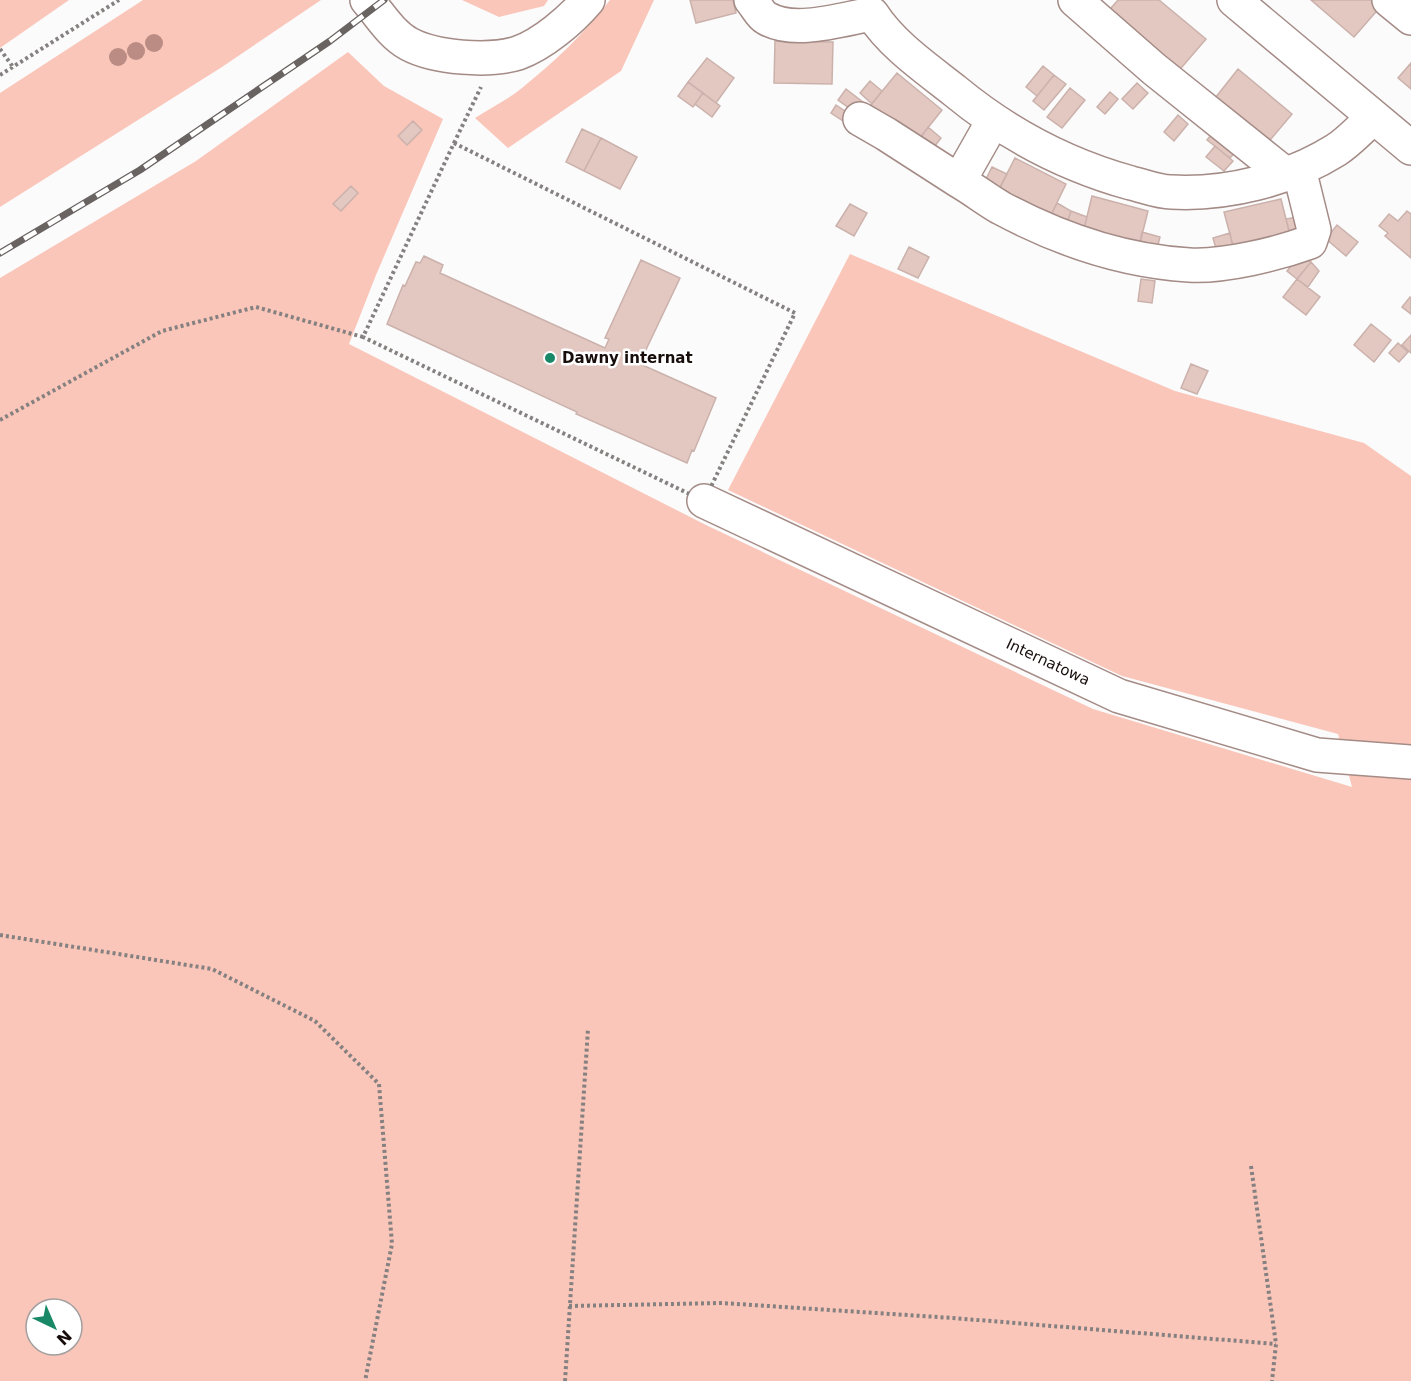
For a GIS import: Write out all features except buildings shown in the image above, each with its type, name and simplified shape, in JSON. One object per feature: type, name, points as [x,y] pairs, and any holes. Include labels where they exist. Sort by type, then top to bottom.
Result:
[{"type":"street","points":[[367,0],[393,32],[407,43],[424,51],[452,56],[489,57],[518,53],[549,36],[574,17],[588,0]]},
{"type":"street","points":[[751,0],[765,18],[784,24],[810,26],[884,7],[881,27],[910,55],[982,114],[1029,143],[1100,174],[1168,192],[1205,192],[1244,187],[1292,171],[1338,149],[1374,117]]},
{"type":"street","points":[[860,119],[999,207],[1030,222],[1109,253],[1189,265],[1217,264],[1280,251],[1310,242],[1314,230],[1292,171],[1154,69],[1075,0]]},
{"type":"street","points":[[1234,0],[1411,148]]},
{"type":"street","points":[[1389,0],[1411,18]]},
{"type":"street","points":[[959,181],[993,121]]},
{"type":"street","name":"Internatowa","points":[[704,501],[1119,696],[1317,754],[1411,762]]},
{"type":"path","points":[[0,75],[119,0]]},
{"type":"path","points":[[0,49],[13,67]]},
{"type":"path","points":[[363,336],[479,90],[489,57]]},
{"type":"path","points":[[0,420],[162,331],[256,307],[363,336],[704,501],[795,313],[454,143]]},
{"type":"path","points":[[0,935],[212,969],[315,1022],[379,1084],[392,1244],[365,1381]]},
{"type":"path","points":[[565,1381],[588,1029]]},
{"type":"path","points":[[1251,1166],[1276,1344],[1272,1381]]},
{"type":"path","points":[[569,1306],[722,1303],[942,1317],[1276,1344]]},
{"type":"shaded area","points":[[0,0],[69,0],[0,48]]},
{"type":"shaded area","points":[[143,0],[321,0],[222,67],[0,207],[0,93]]},
{"type":"shaded area","points":[[462,0],[548,0],[544,6],[499,17]]},
{"type":"shaded area","points":[[610,0],[654,0],[621,71],[508,148],[475,118],[516,92],[546,68],[580,35]]},
{"type":"shaded area","points":[[348,52],[384,86],[443,119],[349,344],[708,526],[1093,709],[1352,787],[1338,734],[1122,676],[728,490],[850,254],[1175,391],[1364,443],[1411,476],[1411,1381],[0,1381],[0,278],[196,161]]},
{"type":"railway","points":[[0,253],[140,170],[330,41],[384,0]]},
{"type":"place","name":"Dawny internat","points":[[550,358]]}]
